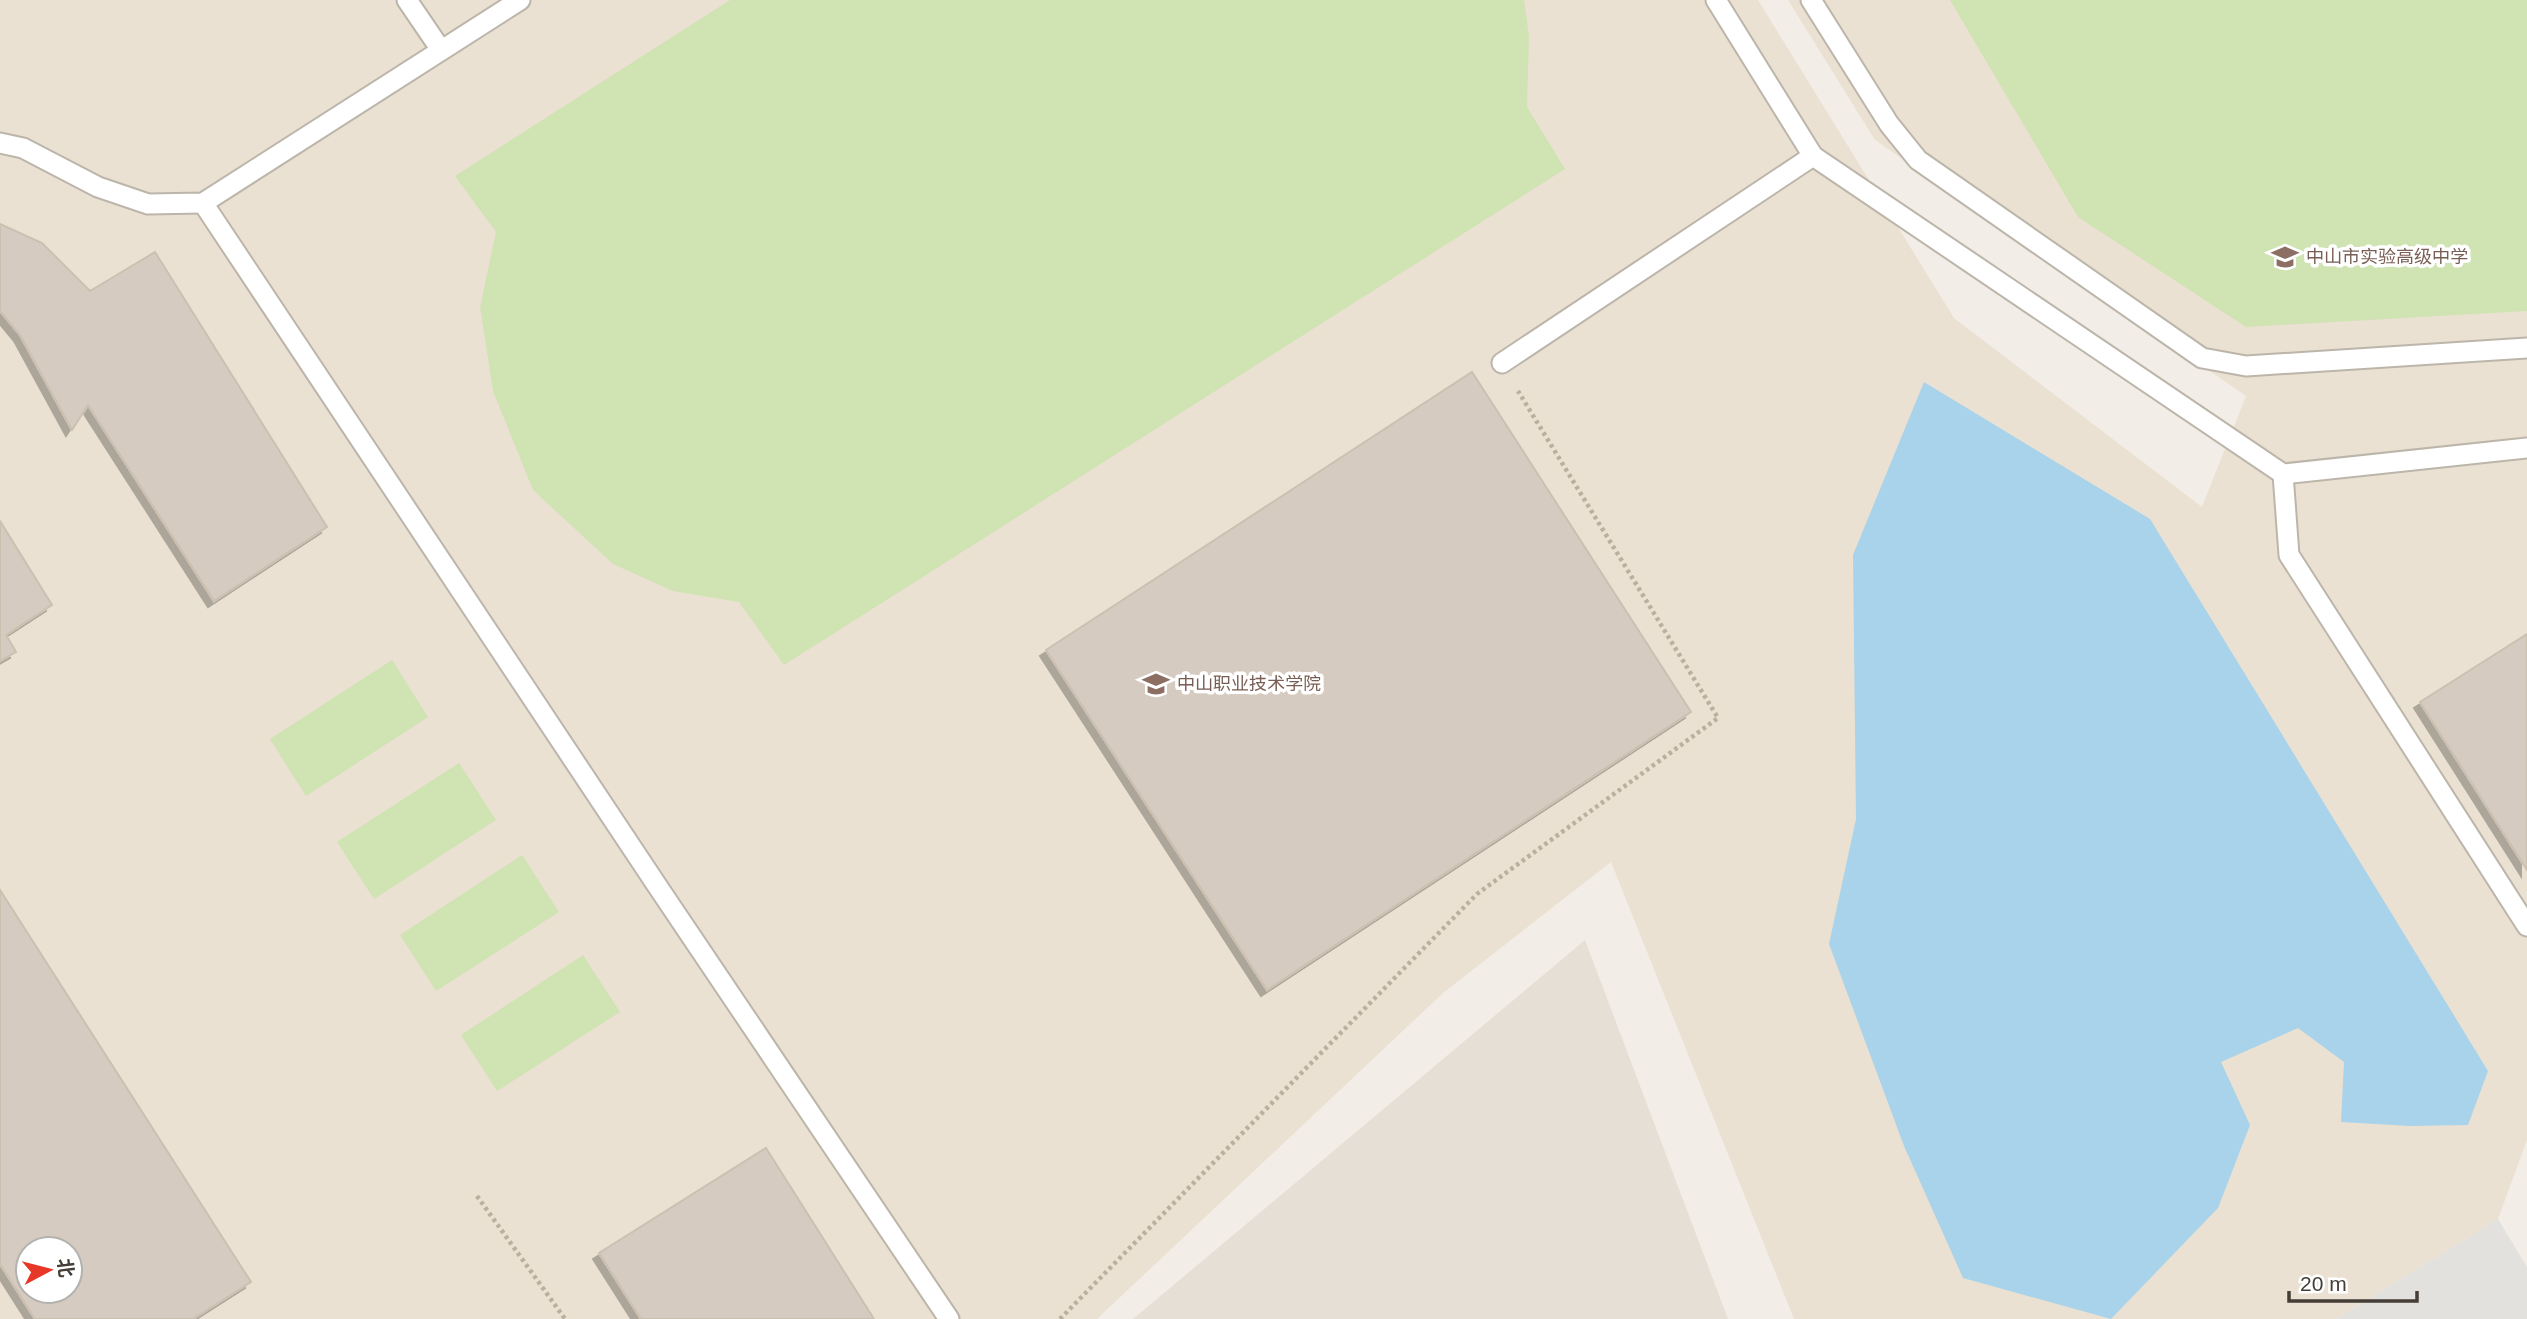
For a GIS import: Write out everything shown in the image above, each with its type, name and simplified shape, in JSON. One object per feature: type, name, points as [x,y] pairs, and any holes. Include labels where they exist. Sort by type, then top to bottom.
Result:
[{"type":"lane","points":[[407,0],[441,50]]},
{"type":"lane","points":[[0,143],[23,148],[98,187],[148,204],[204,203],[520,0]]},
{"type":"lane","points":[[1716,0],[1813,156],[2283,474],[2527,448]]},
{"type":"lane","points":[[1811,0],[1889,124],[1917,160],[2202,358],[2246,366],[2527,348]]},
{"type":"lane","points":[[1502,363],[1813,156]]},
{"type":"lane","points":[[204,203],[949,1319]]},
{"type":"lane","points":[[2283,474],[2289,555],[2527,926]]},
{"type":"path","points":[[1060,1319],[1477,894],[1718,718],[1502,363]]},
{"type":"path","points":[[477,1196],[565,1319]]},
{"type":"shaded area","name":"中山职业技术学院","points":[[0,0],[1758,0],[1954,318],[2202,507],[2246,396],[1875,140],[1788,0],[2527,0],[2527,1140],[2498,1219],[2336,1319],[1794,1319],[1611,862],[1443,993],[1097,1319],[0,1319]]},
{"type":"shaded area","points":[[1585,940],[1728,1319],[1133,1319]]},
{"type":"shaded area","points":[[2498,1219],[2527,1267],[2527,1319],[2336,1319]]},
{"type":"green space","points":[[730,0],[1524,0],[1529,36],[1527,107],[1565,169],[784,665],[739,602],[673,591],[613,564],[533,490],[493,391],[480,307],[496,232],[455,176]]},
{"type":"green space","name":"中山市实验高级中学","points":[[1950,0],[2527,0],[2527,311],[2246,327],[2078,217]]},
{"type":"green space","points":[[392,660],[428,717],[306,796],[270,739]]},
{"type":"green space","points":[[459,763],[496,820],[374,899],[337,842]]},
{"type":"green space","points":[[522,855],[559,912],[436,991],[400,935]]},
{"type":"green space","points":[[583,955],[620,1012],[497,1091],[461,1035]]},
{"type":"water","points":[[1924,382],[2150,519],[2488,1071],[2468,1125],[2410,1126],[2341,1122],[2344,1062],[2298,1028],[2221,1062],[2250,1125],[2218,1208],[2111,1319],[1963,1278],[1904,1146],[1829,944],[1856,819],[1853,555]]},
{"type":"building","points":[[0,224],[42,243],[90,291],[155,252],[327,527],[214,601],[88,405],[72,430],[20,335],[0,311]]},
{"type":"building","points":[[1472,372],[1691,712],[1267,990],[1046,650]]},
{"type":"building","points":[[0,521],[52,605],[6,635],[16,652],[0,661]]},
{"type":"building","points":[[2527,634],[2527,870],[2420,702]]},
{"type":"building","points":[[0,890],[251,1282],[193,1319],[35,1319],[26,1305],[84,1305],[84,1235],[14,1235],[14,1286],[0,1264]]},
{"type":"building","points":[[766,1148],[874,1319],[641,1319],[599,1253]]},
{"type":"place","name":"中山市实验高级中学","points":[[2285,257]]},
{"type":"place","name":"中山职业技术学院","points":[[1156,684]]}]
